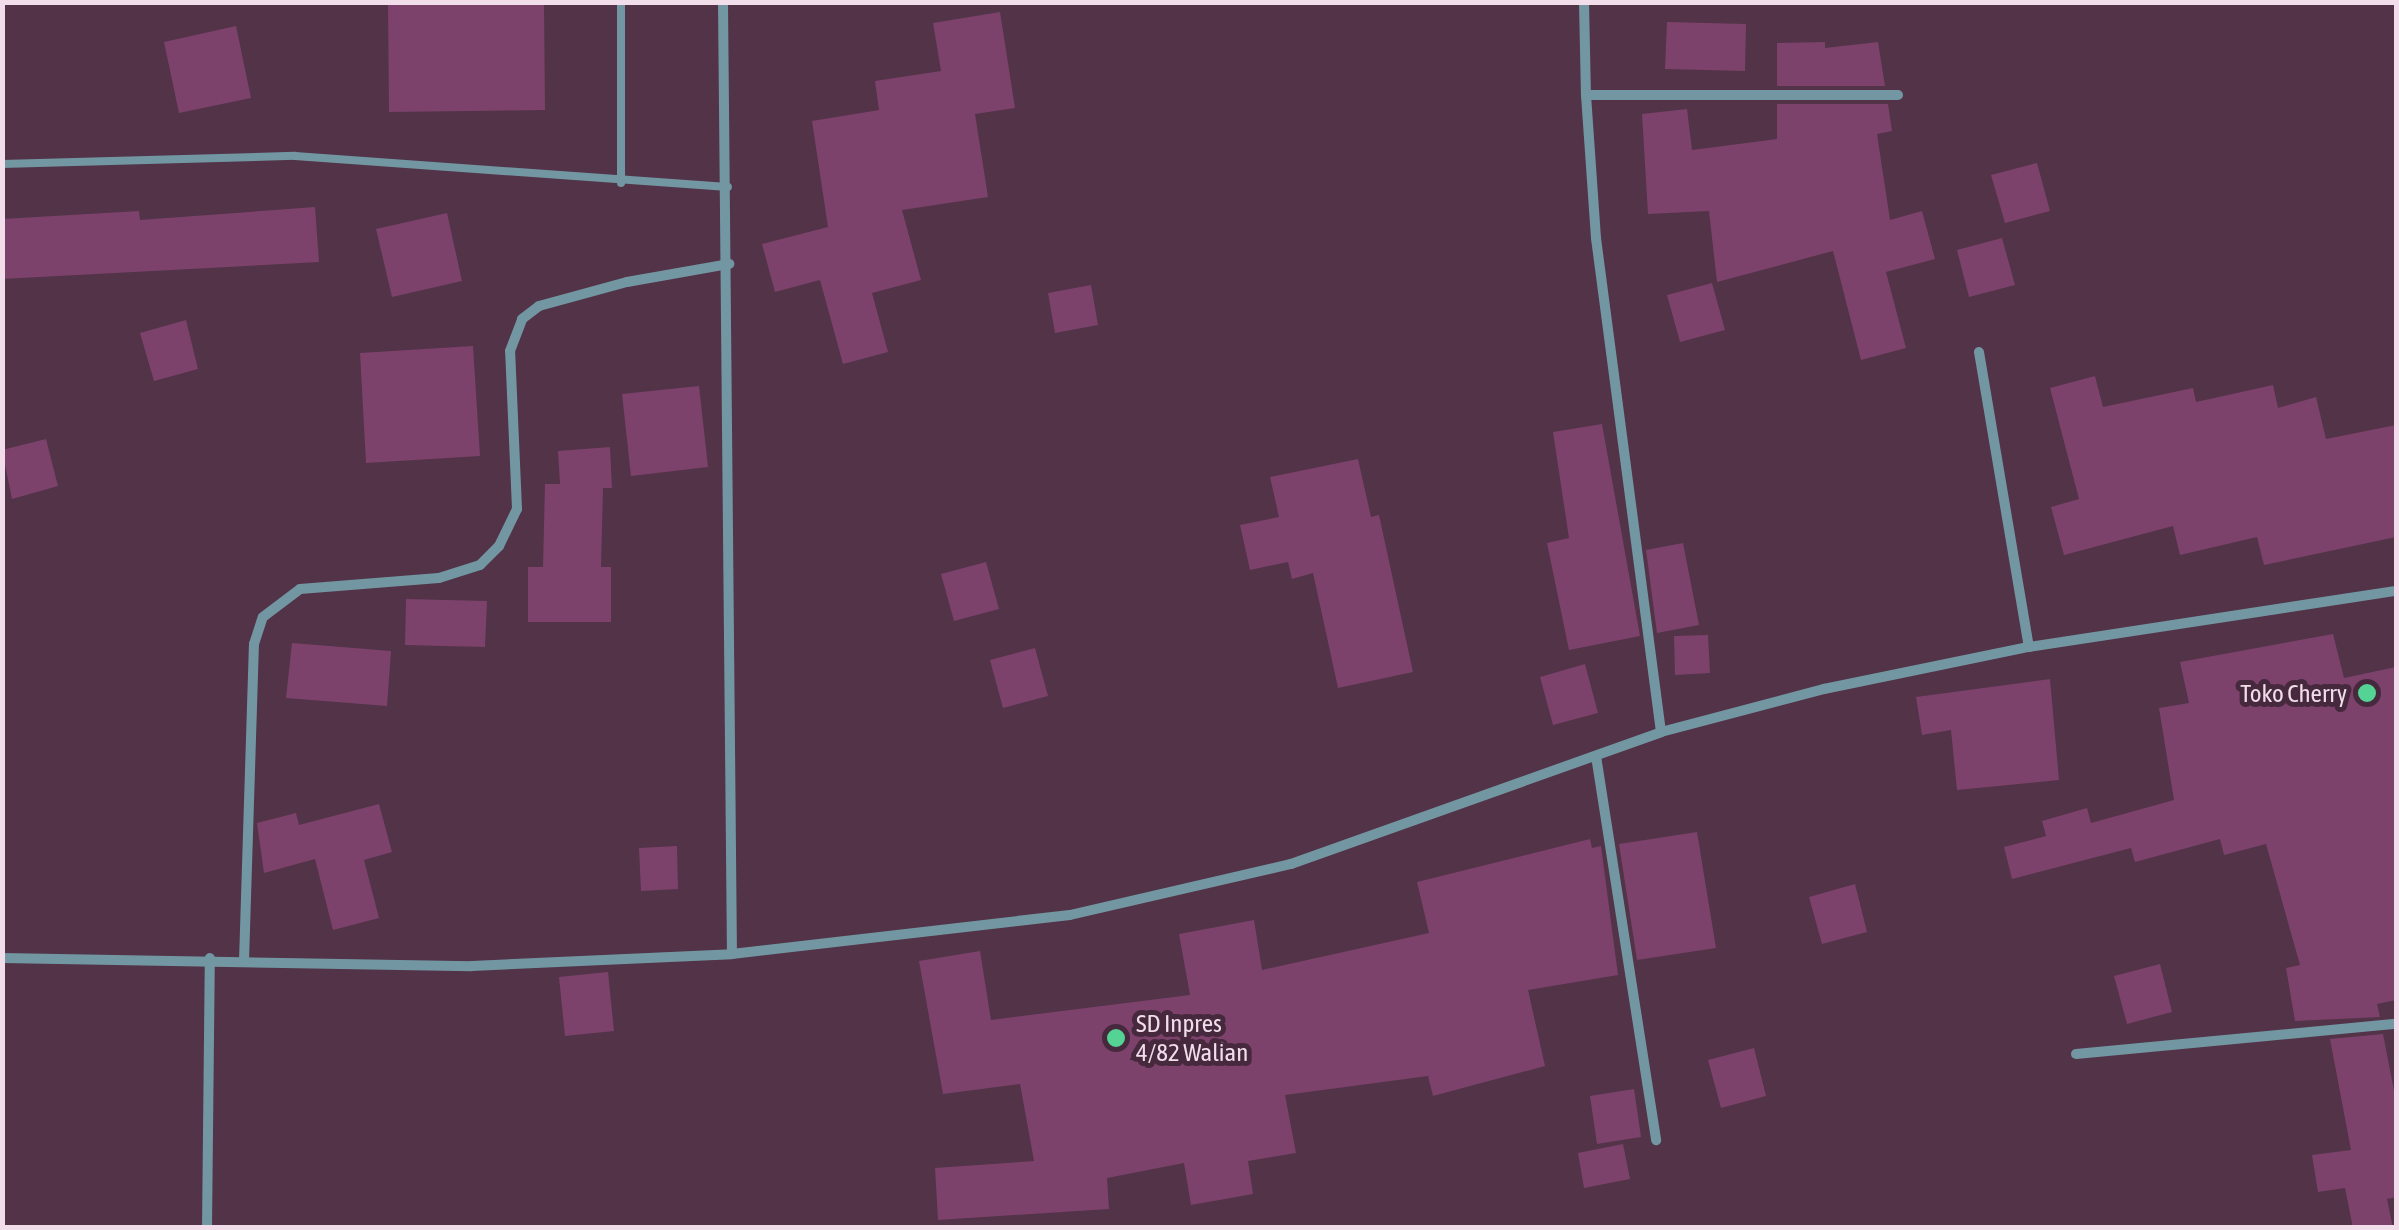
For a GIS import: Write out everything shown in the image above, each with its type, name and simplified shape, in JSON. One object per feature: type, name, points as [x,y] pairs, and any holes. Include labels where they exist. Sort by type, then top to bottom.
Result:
[{"type":"street","points":[[724,2],[732,954]]},
{"type":"street","points":[[1584,2],[1596,238],[1661,732]]},
{"type":"street","points":[[1586,94],[1898,94]]},
{"type":"street","points":[[244,961],[254,644],[263,617],[300,588],[439,578],[480,565],[499,546],[517,508],[510,351],[522,319],[539,306],[626,282],[729,264]]},
{"type":"street","points":[[1979,352],[2028,646]]},
{"type":"street","points":[[2,958],[210,958],[472,966],[732,954],[1070,915],[1291,864],[1661,732],[2028,646],[2396,590]]},
{"type":"street","points":[[1596,756],[1656,1140]]},
{"type":"street","points":[[207,1228],[210,958]]},
{"type":"street","points":[[2076,1054],[2396,1024]]},
{"type":"lane","points":[[621,2],[621,183]]},
{"type":"lane","points":[[2,164],[295,156],[621,183],[728,187]]},
{"type":"building","points":[[388,2],[544,2],[545,110],[389,112]]},
{"type":"building","points":[[1000,12],[1015,108],[975,114],[988,197],[902,210],[921,280],[872,293],[888,352],[843,364],[820,280],[775,292],[762,244],[828,227],[812,121],[879,110],[875,81],[941,71],[933,23]]},
{"type":"building","points":[[1667,22],[1746,24],[1745,71],[1665,69]]},
{"type":"building","points":[[236,26],[251,98],[179,113],[164,42]]},
{"type":"building","points":[[1825,42],[1825,48],[1878,42],[1885,86],[1777,86],[1777,43]]},
{"type":"building","points":[[1777,104],[1888,104],[1892,131],[1877,134],[1890,220],[1922,211],[1935,259],[1886,272],[1906,348],[1861,360],[1833,251],[1717,282],[1709,211],[1648,214],[1642,114],[1687,109],[1692,150],[1777,139]]},
{"type":"building","points":[[2037,163],[2050,211],[2005,223],[1991,175]]},
{"type":"building","points":[[315,207],[319,262],[2,279],[2,219],[139,211],[140,220]]},
{"type":"building","points":[[447,213],[462,281],[392,297],[376,229]]},
{"type":"building","points":[[2002,238],[2015,285],[1969,297],[1957,250]]},
{"type":"building","points":[[1712,283],[1725,330],[1680,342],[1667,295]]},
{"type":"building","points":[[1091,285],[1098,325],[1055,333],[1048,293]]},
{"type":"building","points":[[186,320],[198,369],[154,381],[140,333]]},
{"type":"building","points":[[473,346],[480,456],[366,463],[360,353]]},
{"type":"building","points":[[2095,376],[2103,407],[2193,388],[2196,402],[2273,385],[2278,408],[2316,397],[2326,439],[2396,425],[2396,537],[2264,565],[2257,537],[2180,555],[2173,526],[2064,555],[2051,507],[2079,499],[2050,388]]},
{"type":"building","points":[[699,386],[708,467],[631,476],[622,394]]},
{"type":"building","points":[[1602,424],[1640,636],[1569,650],[1547,543],[1569,538],[1553,432]]},
{"type":"building","points":[[46,439],[58,486],[12,499],[2,450]]},
{"type":"building","points":[[610,447],[612,488],[603,488],[601,567],[611,567],[611,622],[528,622],[528,567],[543,567],[545,484],[560,484],[558,451]]},
{"type":"building","points":[[1358,459],[1371,517],[1379,515],[1413,672],[1338,688],[1313,573],[1292,579],[1288,562],[1250,570],[1240,525],[1279,517],[1270,477]]},
{"type":"building","points":[[1683,543],[1699,625],[1657,633],[1646,550]]},
{"type":"building","points":[[986,562],[999,609],[954,621],[941,574]]},
{"type":"building","points":[[406,599],[487,601],[485,647],[405,645]]},
{"type":"building","points":[[2333,634],[2344,678],[2396,667],[2396,1000],[2377,1004],[2380,1017],[2295,1021],[2286,968],[2300,965],[2266,844],[2224,855],[2220,839],[2135,862],[2131,848],[2012,879],[2004,847],[2046,836],[2042,821],[2087,808],[2091,823],[2174,800],[2159,708],[2189,703],[2180,662]]},
{"type":"building","points":[[1708,635],[1710,673],[1675,675],[1674,636]]},
{"type":"building","points":[[292,643],[391,651],[387,706],[286,698]]},
{"type":"building","points":[[1035,648],[1048,696],[1003,708],[990,660]]},
{"type":"building","points":[[1585,664],[1598,713],[1553,725],[1540,677]]},
{"type":"building","points":[[2050,679],[2059,780],[1957,790],[1951,730],[1922,735],[1916,697]]},
{"type":"building","points":[[379,804],[392,852],[364,860],[379,918],[333,930],[315,859],[264,873],[257,823],[296,813],[299,825]]},
{"type":"building","points":[[1697,832],[1716,948],[1637,960],[1619,844]]},
{"type":"building","points":[[1590,839],[1592,848],[1601,846],[1618,975],[1528,990],[1545,1066],[1433,1096],[1428,1076],[1285,1095],[1296,1153],[1248,1161],[1253,1194],[1191,1205],[1184,1163],[1107,1178],[1109,1209],[938,1220],[935,1168],[1034,1161],[1020,1084],[943,1094],[919,961],[980,951],[991,1020],[1190,995],[1179,934],[1254,920],[1262,970],[1429,933],[1417,882]]},
{"type":"building","points":[[677,846],[678,889],[641,891],[639,848]]},
{"type":"building","points":[[1855,884],[1867,932],[1822,944],[1809,897]]},
{"type":"building","points":[[2160,964],[2172,1012],[2127,1024],[2114,976]]},
{"type":"building","points":[[608,972],[614,1031],[565,1036],[559,977]]},
{"type":"building","points":[[2383,1034],[2396,1101],[2396,1197],[2387,1199],[2393,1228],[2353,1228],[2345,1188],[2318,1192],[2312,1155],[2351,1150],[2330,1039]]},
{"type":"building","points":[[1754,1048],[1766,1096],[1721,1108],[1708,1060]]},
{"type":"building","points":[[1634,1089],[1641,1137],[1597,1144],[1590,1096]]},
{"type":"building","points":[[1623,1144],[1630,1179],[1584,1188],[1578,1153]]},
{"type":"place","name":"Toko Cherry","points":[[2367,693]]},
{"type":"place","name":"SD Inpres 4/82 Walian","points":[[1116,1038]]}]
